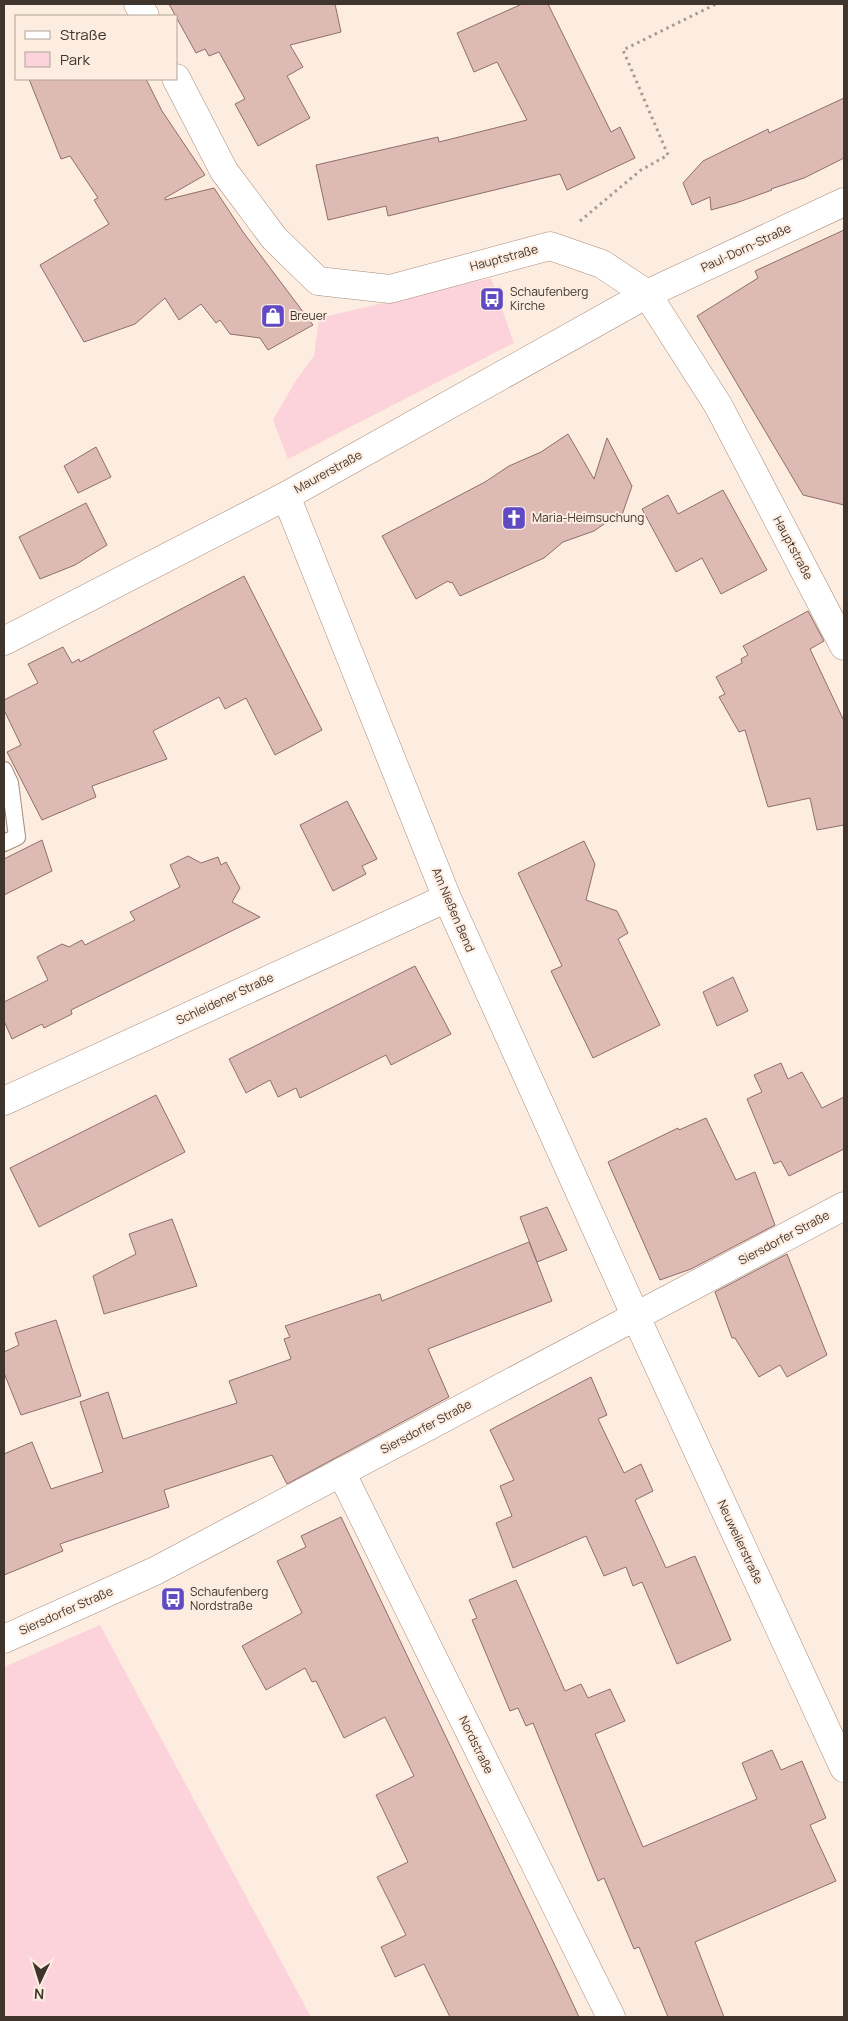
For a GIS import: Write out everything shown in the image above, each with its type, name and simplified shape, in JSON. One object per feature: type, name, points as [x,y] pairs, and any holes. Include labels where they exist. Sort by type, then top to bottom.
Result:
[{"type":"street","name":"Hauptstraße","points":[[177,80],[224,171],[274,238],[318,280],[390,289],[550,246],[602,264],[647,294],[718,405],[844,646]]},
{"type":"street","name":"Paul-Dorn-Straße","points":[[647,294],[844,202]]},
{"type":"street","name":"Maurerstraße","points":[[4,640],[286,496],[647,294]]},
{"type":"street","name":"Am Nießen Bend","points":[[286,496],[447,898],[636,1316]]},
{"type":"street","name":"Schleidener Straße","points":[[4,1100],[447,898]]},
{"type":"street","name":"Siersdorfer Straße","points":[[4,1639],[155,1570],[844,1206]]},
{"type":"street","name":"Neuweilerstraße","points":[[636,1316],[844,1768]]},
{"type":"street","name":"Nordstraße","points":[[341,1472],[611,2017]]},
{"type":"lane","points":[[4,770],[10,783],[17,837],[4,843]]},
{"type":"path","points":[[550,246],[641,170],[668,155],[623,50],[716,4]]},
{"type":"green space","points":[[491,278],[514,343],[288,459],[273,420],[295,382],[314,356],[319,318]]},
{"type":"green space","points":[[100,1625],[311,2017],[4,2017],[4,1667]]},
{"type":"building","points":[[169,4],[335,4],[341,32],[290,45],[303,67],[287,76],[310,118],[258,146],[235,104],[245,99],[219,52],[209,56],[205,49],[196,53],[178,20],[178,15],[175,15]]},
{"type":"building","points":[[522,4],[548,4],[611,132],[620,127],[635,158],[567,190],[560,174],[388,216],[386,206],[328,220],[316,165],[438,137],[439,142],[527,120],[497,62],[474,72],[457,33]]},
{"type":"building","points":[[29,80],[146,80],[162,111],[205,175],[165,198],[165,200],[214,188],[243,232],[313,325],[268,350],[260,338],[230,334],[220,320],[216,323],[201,304],[179,320],[165,298],[135,324],[84,342],[40,265],[109,224],[94,200],[98,198],[70,156],[61,159]]},
{"type":"building","points":[[844,98],[844,158],[804,178],[736,203],[711,210],[710,197],[692,205],[683,183],[703,161],[768,129],[769,133]]},
{"type":"building","points":[[844,230],[844,505],[803,495],[697,316],[758,278],[755,271]]},
{"type":"building","name":"Maria-Heimsuchung","points":[[568,434],[594,479],[607,438],[632,486],[622,515],[594,531],[563,542],[544,558],[460,596],[452,582],[448,581],[416,599],[382,536],[485,482],[509,466],[541,452]]},
{"type":"building","points":[[96,447],[111,477],[78,493],[64,466]]},
{"type":"building","points":[[723,490],[767,570],[721,594],[702,558],[676,572],[642,509],[668,495],[678,514]]},
{"type":"building","points":[[86,503],[107,545],[75,565],[40,579],[19,537]]},
{"type":"building","points":[[244,576],[322,730],[275,755],[246,698],[225,709],[219,697],[153,731],[167,759],[92,786],[96,797],[42,820],[7,752],[21,745],[4,710],[4,700],[38,683],[28,664],[63,647],[72,663],[79,659],[80,662]]},
{"type":"building","points":[[808,611],[824,641],[810,649],[844,721],[844,825],[817,830],[810,798],[768,807],[745,730],[739,732],[719,697],[725,694],[716,677],[742,663],[741,659],[748,655],[743,646]]},
{"type":"building","points":[[347,801],[377,859],[362,866],[366,874],[333,891],[300,825]]},
{"type":"building","points":[[42,840],[52,871],[4,895],[4,859]]},
{"type":"building","points":[[584,841],[595,864],[586,900],[617,911],[628,933],[618,939],[660,1025],[593,1058],[551,971],[562,966],[518,873]]},
{"type":"building","points":[[188,856],[201,863],[218,857],[221,865],[226,862],[240,888],[232,902],[260,917],[71,1010],[72,1014],[44,1028],[42,1024],[12,1039],[4,1021],[4,1002],[48,980],[37,957],[62,944],[69,947],[82,940],[85,945],[135,920],[130,912],[180,887],[170,865]]},
{"type":"building","points":[[415,966],[451,1034],[391,1065],[386,1055],[300,1098],[296,1088],[278,1097],[270,1080],[246,1093],[229,1059]]},
{"type":"building","points":[[733,977],[748,1011],[717,1026],[703,992]]},
{"type":"building","points":[[781,1063],[788,1079],[802,1072],[822,1108],[844,1097],[844,1149],[789,1176],[781,1161],[774,1164],[747,1099],[762,1092],[754,1075]]},
{"type":"building","points":[[156,1095],[185,1152],[39,1227],[10,1168]]},
{"type":"building","points":[[706,1118],[736,1180],[755,1172],[775,1225],[691,1269],[660,1280],[608,1162],[678,1128],[679,1130]]},
{"type":"building","points":[[547,1207],[567,1250],[537,1262],[520,1217]]},
{"type":"building","points":[[172,1219],[197,1286],[104,1314],[93,1276],[136,1254],[129,1234]]},
{"type":"building","points":[[529,1242],[552,1301],[428,1349],[449,1397],[287,1484],[272,1455],[164,1490],[169,1507],[60,1544],[63,1551],[4,1575],[4,1454],[32,1442],[51,1489],[103,1472],[80,1402],[108,1392],[123,1439],[237,1403],[229,1381],[291,1359],[284,1339],[290,1337],[285,1326],[380,1294],[382,1301]]},
{"type":"building","points":[[787,1254],[827,1355],[787,1377],[780,1365],[759,1377],[735,1338],[732,1338],[715,1292]]},
{"type":"building","points":[[56,1320],[81,1396],[21,1415],[4,1373],[4,1352],[19,1345],[15,1333]]},
{"type":"building","points":[[591,1377],[607,1415],[598,1419],[624,1473],[641,1464],[653,1491],[635,1500],[666,1568],[695,1556],[731,1640],[677,1664],[642,1582],[633,1586],[626,1567],[604,1576],[586,1536],[513,1568],[496,1523],[512,1516],[500,1486],[514,1480],[490,1430]]},
{"type":"building","points":[[341,1517],[579,2017],[450,2017],[424,1964],[395,1977],[381,1947],[406,1935],[377,1877],[408,1862],[376,1795],[414,1776],[385,1717],[344,1738],[316,1681],[312,1682],[305,1668],[266,1690],[242,1646],[302,1613],[277,1561],[306,1547],[301,1536]]},
{"type":"building","points":[[516,1580],[565,1691],[581,1684],[588,1698],[610,1689],[625,1721],[595,1734],[643,1847],[757,1799],[742,1763],[772,1750],[781,1770],[802,1761],[826,1818],[810,1825],[836,1881],[695,1942],[724,2017],[668,2017],[639,1947],[634,1949],[604,1878],[598,1881],[533,1723],[526,1726],[518,1708],[510,1711],[472,1620],[477,1618],[469,1600]]},
{"type":"place","name":"Schaufenberg Kirche","points":[[492,299]]},
{"type":"place","name":"Breuer","points":[[273,316]]},
{"type":"place","name":"Maria-Heimsuchung","points":[[514,518]]},
{"type":"place","name":"Schaufenberg Nordstraße","points":[[173,1599]]}]
